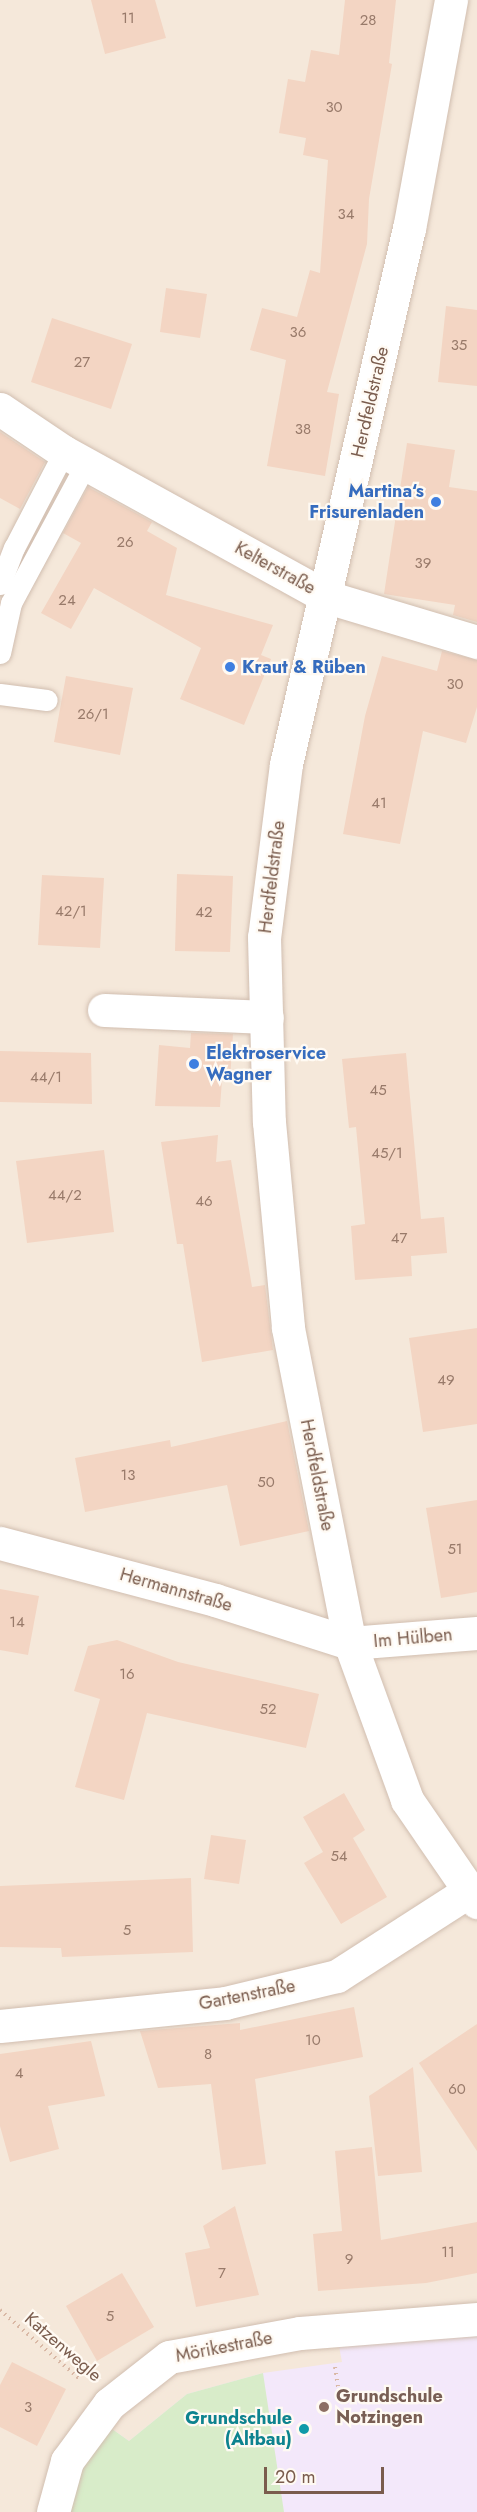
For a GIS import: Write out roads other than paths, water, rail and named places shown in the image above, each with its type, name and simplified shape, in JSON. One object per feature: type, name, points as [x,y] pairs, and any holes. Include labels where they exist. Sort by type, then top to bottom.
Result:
[{"type":"street","name":"Herdfeldstraße","points":[[451,0],[409,228],[327,597],[286,764],[264,937],[269,1122],[288,1329],[350,1643],[407,1800],[473,1897]]},
{"type":"street","name":"Kelterstraße","points":[[0,409],[75,458],[327,597],[477,642]]},
{"type":"street","points":[[104,1010],[267,1017]]},
{"type":"street","name":"Hermannstraße","points":[[0,1543],[215,1600],[350,1643]]},
{"type":"street","name":"Im Hülben","points":[[350,1643],[477,1633]]},
{"type":"street","name":"Gartenstraße","points":[[0,2026],[225,2003],[337,1976],[473,1897]]},
{"type":"street","name":"Mörikestraße","points":[[53,2512],[67,2461],[109,2404],[169,2357],[300,2333],[477,2319]]},
{"type":"lane","points":[[0,584],[14,548],[75,458]]},
{"type":"lane","points":[[0,653],[11,603],[75,458]]},
{"type":"lane","points":[[0,694],[47,700]]},
{"type":"place","name":"Martina‘s Frisurenladen","points":[[436,502]]},
{"type":"place","name":"Kraut & Rüben","points":[[230,667]]},
{"type":"place","name":"Elektroservice Wagner","points":[[194,1064]]},
{"type":"place","name":"Grundschule Notzingen","points":[[324,2407]]},
{"type":"place","name":"Grundschule (Altbau)","points":[[304,2429]]}]
